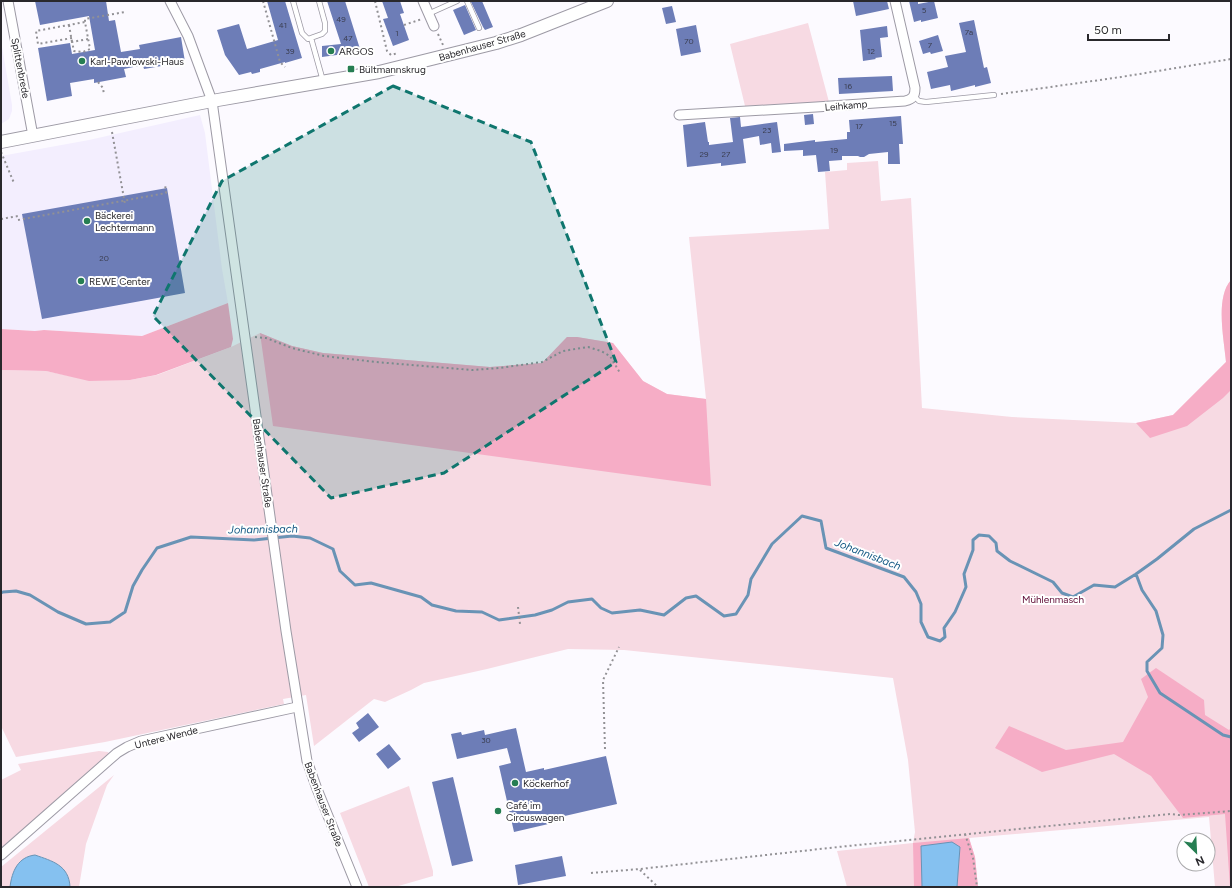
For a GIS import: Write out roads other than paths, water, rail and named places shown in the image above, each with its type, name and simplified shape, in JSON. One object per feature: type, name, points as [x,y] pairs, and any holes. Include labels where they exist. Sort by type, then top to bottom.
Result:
[{"type":"main road","name":"Babenhauser Straße","points":[[212,101],[379,72],[496,43],[607,1]]},
{"type":"main road","points":[[1,142],[212,101]]},
{"type":"street","name":"Splittenbrede","points":[[8,1],[33,136]]},
{"type":"street","name":"Babenhauser Straße","points":[[170,1],[188,36],[212,101],[297,707],[307,761],[316,789],[357,887]]},
{"type":"street","points":[[423,1],[434,26]]},
{"type":"street","points":[[895,1],[915,88],[914,96]]},
{"type":"street","name":"Leihkamp","points":[[679,115],[906,100],[914,96]]},
{"type":"street","name":"Untere Wende","points":[[1,855],[117,753],[128,747],[142,741],[297,707]]},
{"type":"lane","points":[[293,1],[302,33],[308,39],[322,34],[326,28],[319,1]]},
{"type":"lane","points":[[429,15],[457,1]]},
{"type":"lane","points":[[467,1],[479,28]]},
{"type":"lane","points":[[312,38],[323,82]]},
{"type":"lane","points":[[914,96],[919,101],[926,102],[994,95]]},
{"type":"water","points":[[952,842],[960,847],[957,887],[922,887],[921,846]]},
{"type":"water","points":[[35,855],[48,859],[63,869],[69,880],[70,887],[10,887],[14,870],[20,862],[29,856]]},
{"type":"waterway","name":"Johannisbach","points":[[1,593],[16,591],[30,595],[58,612],[86,624],[110,622],[125,612],[133,586],[157,548],[191,537],[254,540],[292,536],[310,538],[333,549],[340,571],[355,585],[371,583],[421,597],[432,605],[456,611],[482,612],[499,620],[535,615],[552,610],[568,602],[592,599],[601,608],[612,613],[640,610],[664,615],[686,598],[696,596],[724,616],[736,614],[748,595],[751,579],[772,544],[802,516],[821,521],[826,548],[904,577],[916,592],[921,604],[921,622],[928,637],[940,641],[945,637],[944,628],[955,612],[966,587],[964,574],[973,550],[973,540],[979,535],[989,536],[996,543],[997,551],[1010,561],[1053,582],[1062,593],[1073,597],[1094,585],[1115,587],[1157,559],[1194,529],[1231,510]]},
{"type":"waterway","points":[[1136,574],[1142,590],[1156,611],[1163,635],[1162,648],[1147,662],[1147,671],[1160,693],[1223,735],[1231,737]]},
{"type":"place","name":"ARGOS","points":[[331,51]]},
{"type":"place","name":"Karl-Pawlowski-Haus","points":[[82,61]]},
{"type":"place","name":"Bültmannskrug","points":[[351,69]]},
{"type":"place","name":"Bäckerei Lechtermann","points":[[87,221]]},
{"type":"place","name":"REWE Center","points":[[81,281]]},
{"type":"place","name":"Köckerhof","points":[[515,783]]},
{"type":"place","name":"Café im Circuswagen","points":[[498,811]]},
{"type":"park label","name":"Mühlenmasch","points":[[1053,599]]}]
